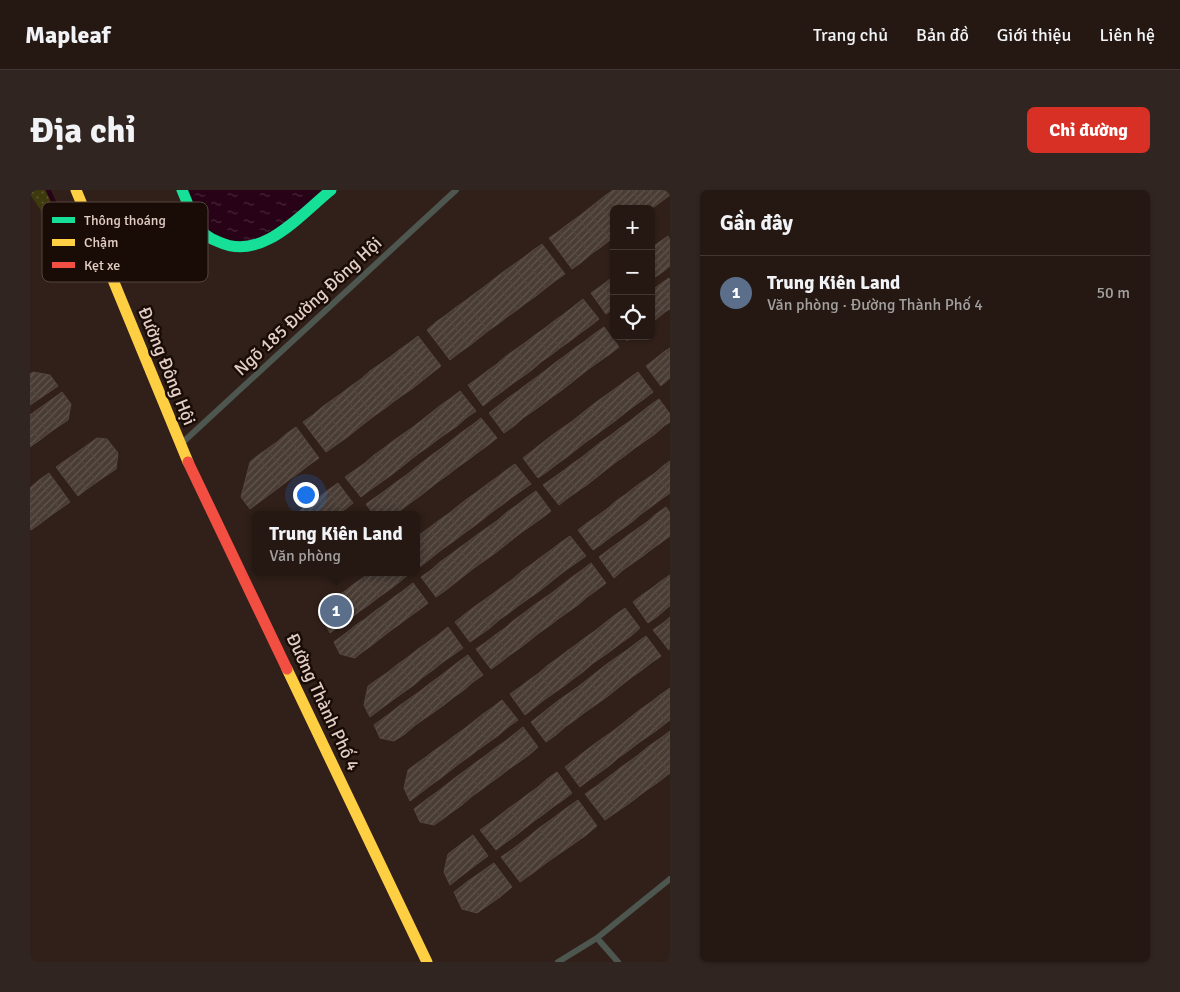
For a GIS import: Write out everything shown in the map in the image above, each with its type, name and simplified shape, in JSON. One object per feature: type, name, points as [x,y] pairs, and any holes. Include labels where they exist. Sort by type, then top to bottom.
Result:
[{"type":"street","name":"Đường Đông Hội","points":[[76,190],[81,202]]},
{"type":"street","points":[[182,190],[187,202]]},
{"type":"street","points":[[208,237],[229,247],[248,248],[272,238],[331,190]]},
{"type":"street","name":"Đường Đông Hội","points":[[114,282],[180,444],[187,456]]},
{"type":"street","name":"Đường Thành Phố 4","points":[[187,456],[427,962]]},
{"type":"lane","name":"Ngõ 185 Đường Đông Hội","points":[[180,444],[456,190]]},
{"type":"lane","points":[[558,962],[597,938],[670,879]]},
{"type":"lane","points":[[597,938],[618,962]]},
{"type":"shaded area","points":[[30,190],[47,190],[52,202],[42,202],[42,212],[30,194]]},
{"type":"water","points":[[182,190],[331,190],[248,248],[209,238],[208,202],[189,202]]},
{"type":"building","points":[[613,190],[617,190],[629,205],[614,205],[606,195]]},
{"type":"building","points":[[617,190],[632,190],[643,205],[629,205]]},
{"type":"building","points":[[632,190],[647,190],[658,204],[655,206],[643,205]]},
{"type":"building","points":[[647,190],[670,190],[670,195],[658,204]]},
{"type":"building","points":[[606,195],[614,205],[610,205],[610,220],[597,202]]},
{"type":"building","points":[[597,202],[610,220],[610,240],[587,210]]},
{"type":"building","points":[[587,210],[610,240],[601,247],[578,217]]},
{"type":"building","points":[[578,217],[601,247],[591,254],[568,224]]},
{"type":"building","points":[[568,224],[591,254],[582,262],[559,231]]},
{"type":"building","points":[[559,231],[582,262],[572,269],[549,238]]},
{"type":"building","points":[[668,236],[670,240],[670,259],[658,243]]},
{"type":"building","points":[[658,243],[670,259],[670,266],[664,271],[655,259],[655,245]]},
{"type":"building","points":[[542,244],[565,274],[555,281],[532,251]]},
{"type":"building","points":[[532,251],[555,281],[546,288],[523,258]]},
{"type":"building","points":[[523,258],[546,288],[536,296],[513,265]]},
{"type":"building","points":[[655,259],[664,271],[655,277]]},
{"type":"building","points":[[513,265],[536,296],[526,303],[503,272]]},
{"type":"building","points":[[503,272],[526,303],[517,310],[494,279]]},
{"type":"building","points":[[669,278],[670,280],[670,299],[659,285]]},
{"type":"building","points":[[494,279],[517,310],[507,317],[484,287]]},
{"type":"building","points":[[610,279],[610,298],[601,286]]},
{"type":"building","points":[[659,285],[670,299],[670,309],[665,312],[655,299],[655,288]]},
{"type":"building","points":[[601,286],[610,298],[610,311],[606,314],[591,293]]},
{"type":"building","points":[[484,287],[507,317],[498,324],[474,294]]},
{"type":"building","points":[[474,294],[498,324],[488,331],[465,301]]},
{"type":"building","points":[[583,299],[599,319],[589,327],[574,306]]},
{"type":"building","points":[[655,299],[665,312],[655,320]]},
{"type":"building","points":[[465,301],[488,331],[478,339],[455,308]]},
{"type":"building","points":[[574,306],[589,327],[579,334],[564,314]]},
{"type":"building","points":[[455,308],[478,339],[469,346],[446,315]]},
{"type":"building","points":[[564,314],[579,334],[570,341],[554,321]]},
{"type":"building","points":[[446,315],[469,346],[459,353],[436,322]]},
{"type":"building","points":[[554,321],[570,341],[560,348],[545,328]]},
{"type":"building","points":[[436,322],[459,353],[450,360],[427,330]]},
{"type":"building","points":[[604,327],[610,335],[610,340],[614,340],[619,347],[610,354],[594,334]]},
{"type":"building","points":[[545,328],[560,348],[551,355],[535,335]]},
{"type":"building","points":[[594,334],[610,354],[600,361],[585,341]]},
{"type":"building","points":[[535,335],[551,355],[541,362],[526,342]]},
{"type":"building","points":[[418,336],[441,366],[432,373],[409,343]]},
{"type":"building","points":[[585,341],[600,361],[590,368],[575,348]]},
{"type":"building","points":[[526,342],[541,362],[532,370],[516,349]]},
{"type":"building","points":[[409,343],[432,373],[422,381],[399,350]]},
{"type":"building","points":[[575,348],[590,368],[581,375],[566,355]]},
{"type":"building","points":[[670,348],[670,358],[665,351]]},
{"type":"building","points":[[516,349],[532,370],[522,377],[506,356]]},
{"type":"building","points":[[399,350],[422,381],[413,388],[390,357]]},
{"type":"building","points":[[665,351],[670,358],[670,378],[655,359]]},
{"type":"building","points":[[566,355],[581,375],[571,383],[556,362]]},
{"type":"building","points":[[506,356],[522,377],[512,384],[497,364]]},
{"type":"building","points":[[390,357],[413,388],[403,395],[380,364]]},
{"type":"building","points":[[655,359],[670,378],[661,386],[646,366]]},
{"type":"building","points":[[556,362],[571,383],[562,390],[546,370]]},
{"type":"building","points":[[380,364],[403,395],[393,402],[370,371]]},
{"type":"building","points":[[497,364],[512,384],[503,391],[487,371]]},
{"type":"building","points":[[546,370],[562,390],[552,397],[537,377]]},
{"type":"building","points":[[370,371],[393,402],[384,409],[361,379]]},
{"type":"building","points":[[487,371],[503,391],[493,398],[478,378]]},
{"type":"building","points":[[33,372],[50,375],[58,386],[39,399],[30,387],[30,374]]},
{"type":"building","points":[[638,372],[653,392],[644,399],[628,379]]},
{"type":"building","points":[[537,377],[552,397],[543,404],[527,384]]},
{"type":"building","points":[[478,378],[493,398],[483,406],[468,385]]},
{"type":"building","points":[[361,379],[384,409],[374,416],[351,386]]},
{"type":"building","points":[[628,379],[644,399],[634,406],[619,386]]},
{"type":"building","points":[[527,384],[543,404],[533,411],[518,391]]},
{"type":"building","points":[[351,386],[374,416],[365,423],[342,393]]},
{"type":"building","points":[[619,386],[634,406],[625,413],[609,393]]},
{"type":"building","points":[[30,387],[39,399],[30,405]]},
{"type":"building","points":[[460,391],[476,411],[466,418],[451,398]]},
{"type":"building","points":[[518,391],[533,411],[523,418],[508,398]]},
{"type":"building","points":[[62,392],[71,404],[68,420],[59,426],[44,405]]},
{"type":"building","points":[[342,393],[365,423],[355,431],[332,400]]},
{"type":"building","points":[[609,393],[625,413],[615,421],[599,400]]},
{"type":"building","points":[[451,398],[466,418],[457,426],[441,405]]},
{"type":"building","points":[[508,398],[523,418],[514,426],[498,406]]},
{"type":"building","points":[[659,399],[670,414],[670,422],[664,426],[649,406]]},
{"type":"building","points":[[332,400],[355,431],[346,438],[322,407]]},
{"type":"building","points":[[599,400],[615,421],[605,428],[590,407]]},
{"type":"building","points":[[44,405],[59,426],[49,433],[34,412]]},
{"type":"building","points":[[441,405],[457,426],[447,433],[432,412]]},
{"type":"building","points":[[498,406],[514,426],[504,433],[489,413]]},
{"type":"building","points":[[649,406],[664,426],[655,434],[640,413]]},
{"type":"building","points":[[322,407],[346,438],[336,445],[313,415]]},
{"type":"building","points":[[590,407],[605,428],[596,435],[580,415]]},
{"type":"building","points":[[34,412],[49,433],[40,440],[30,427],[30,415]]},
{"type":"building","points":[[432,412],[447,433],[437,440],[422,420]]},
{"type":"building","points":[[640,413],[655,434],[645,441],[630,421]]},
{"type":"building","points":[[313,415],[336,445],[326,452],[303,422]]},
{"type":"building","points":[[580,415],[596,435],[586,442],[571,422]]},
{"type":"building","points":[[481,418],[497,438],[487,446],[472,425]]},
{"type":"building","points":[[422,420],[437,440],[428,447],[413,427]]},
{"type":"building","points":[[630,421],[645,441],[635,448],[620,428]]},
{"type":"building","points":[[571,422],[586,442],[577,449],[561,429]]},
{"type":"building","points":[[472,425],[487,446],[477,453],[462,432]]},
{"type":"building","points":[[30,427],[40,440],[30,447]]},
{"type":"building","points":[[296,427],[319,458],[309,465],[286,434]]},
{"type":"building","points":[[413,427],[428,447],[418,454],[403,434]]},
{"type":"building","points":[[620,428],[635,448],[626,455],[611,435]]},
{"type":"building","points":[[561,429],[577,449],[567,457],[551,436]]},
{"type":"building","points":[[462,432],[477,453],[468,460],[452,440]]},
{"type":"building","points":[[286,434],[309,465],[300,472],[277,442]]},
{"type":"building","points":[[403,434],[418,454],[409,461],[393,441]]},
{"type":"building","points":[[611,435],[626,455],[616,462],[601,442]]},
{"type":"building","points":[[551,436],[567,457],[557,464],[542,443]]},
{"type":"building","points":[[97,438],[107,439],[118,453],[116,469],[107,475],[86,446]]},
{"type":"building","points":[[452,440],[468,460],[458,467],[443,447]]},
{"type":"building","points":[[393,441],[409,461],[399,469],[384,448]]},
{"type":"building","points":[[277,442],[300,472],[290,479],[267,449]]},
{"type":"building","points":[[601,442],[616,462],[607,469],[592,449]]},
{"type":"building","points":[[542,443],[557,464],[548,471],[532,451]]},
{"type":"building","points":[[86,446],[107,475],[97,482],[76,453]]},
{"type":"building","points":[[443,447],[458,467],[449,474],[433,454]]},
{"type":"building","points":[[384,448],[399,469],[390,476],[374,455]]},
{"type":"building","points":[[267,449],[290,479],[281,486],[257,456]]},
{"type":"building","points":[[592,449],[607,469],[597,477],[582,457]]},
{"type":"building","points":[[532,451],[548,471],[538,478],[523,458]]},
{"type":"building","points":[[76,453],[97,482],[87,489],[66,460]]},
{"type":"building","points":[[433,454],[449,474],[439,481],[424,461]]},
{"type":"building","points":[[374,455],[390,476],[380,483],[365,463]]},
{"type":"building","points":[[257,456],[281,486],[250,509],[241,497],[250,462]]},
{"type":"building","points":[[582,457],[597,477],[588,484],[572,464]]},
{"type":"building","points":[[66,460],[87,489],[78,496],[56,467]]},
{"type":"building","points":[[424,461],[439,481],[429,489],[414,469]]},
{"type":"building","points":[[670,461],[670,473],[664,465]]},
{"type":"building","points":[[365,463],[380,483],[370,490],[355,470]]},
{"type":"building","points":[[515,464],[531,484],[521,491],[505,471]]},
{"type":"building","points":[[572,464],[588,484],[578,491],[563,471]]},
{"type":"building","points":[[664,465],[670,473],[670,493],[655,473]]},
{"type":"building","points":[[414,469],[429,489],[420,496],[405,476]]},
{"type":"building","points":[[355,470],[370,490],[361,497],[345,477]]},
{"type":"building","points":[[505,471],[521,491],[511,498],[496,478]]},
{"type":"building","points":[[563,471],[578,491],[568,498],[553,478]]},
{"type":"building","points":[[49,473],[70,502],[60,509],[39,480]]},
{"type":"building","points":[[655,473],[670,493],[660,500],[645,480]]},
{"type":"building","points":[[405,476],[420,496],[410,503],[395,483]]},
{"type":"building","points":[[496,478],[511,498],[502,505],[486,485]]},
{"type":"building","points":[[553,478],[568,498],[559,505],[543,485]]},
{"type":"building","points":[[39,480],[60,509],[50,516],[30,488]]},
{"type":"building","points":[[645,480],[660,500],[651,507],[635,487]]},
{"type":"building","points":[[338,483],[353,503],[343,511],[328,490]]},
{"type":"building","points":[[395,483],[410,503],[401,510],[386,490]]},
{"type":"building","points":[[486,485],[502,505],[492,512],[477,492]]},
{"type":"building","points":[[635,487],[651,507],[641,514],[626,494]]},
{"type":"building","points":[[30,488],[50,516],[41,523],[30,508]]},
{"type":"building","points":[[328,490],[343,511],[328,511],[318,498]]},
{"type":"building","points":[[386,490],[401,510],[386,511],[376,497]]},
{"type":"building","points":[[536,491],[551,511],[542,518],[526,498]]},
{"type":"building","points":[[477,492],[492,512],[482,520],[467,499]]},
{"type":"building","points":[[626,494],[641,514],[632,522],[616,501]]},
{"type":"building","points":[[376,497],[386,511],[371,511],[366,504]]},
{"type":"building","points":[[318,498],[328,511],[312,511],[307,505]]},
{"type":"building","points":[[526,498],[542,518],[532,525],[517,505]]},
{"type":"building","points":[[467,499],[482,520],[473,527],[458,506]]},
{"type":"building","points":[[616,501],[632,522],[622,529],[607,509]]},
{"type":"building","points":[[307,505],[312,511],[300,511]]},
{"type":"building","points":[[517,505],[532,525],[522,532],[507,512]]},
{"type":"building","points":[[458,506],[473,527],[463,534],[448,514]]},
{"type":"building","points":[[666,507],[670,513],[670,533],[656,514]]},
{"type":"building","points":[[30,508],[41,523],[31,530],[30,528]]},
{"type":"building","points":[[607,509],[622,529],[612,536],[597,516]]},
{"type":"building","points":[[507,512],[522,532],[513,539],[498,520]]},
{"type":"building","points":[[448,514],[463,534],[454,541],[438,521]]},
{"type":"building","points":[[656,514],[670,533],[670,536],[662,542],[647,522]]},
{"type":"building","points":[[597,516],[612,536],[603,543],[587,523]]},
{"type":"building","points":[[498,520],[513,539],[503,547],[488,527]]},
{"type":"building","points":[[438,521],[454,541],[444,548],[429,528]]},
{"type":"building","points":[[647,522],[662,542],[652,549],[637,529]]},
{"type":"building","points":[[587,523],[603,543],[593,550],[578,530]]},
{"type":"building","points":[[488,527],[503,547],[494,554],[478,534]]},
{"type":"building","points":[[429,528],[444,548],[435,555],[420,534]]},
{"type":"building","points":[[637,529],[652,549],[643,556],[627,536]]},
{"type":"building","points":[[478,534],[494,554],[484,561],[469,541]]},
{"type":"building","points":[[420,536],[435,555],[425,563],[420,556]]},
{"type":"building","points":[[570,536],[586,556],[576,563],[560,543]]},
{"type":"building","points":[[627,536],[643,556],[633,563],[618,543]]},
{"type":"building","points":[[469,541],[484,561],[474,568],[459,548]]},
{"type":"building","points":[[560,543],[576,563],[566,570],[551,550]]},
{"type":"building","points":[[618,543],[633,563],[623,570],[608,550]]},
{"type":"building","points":[[459,548],[474,568],[465,575],[450,555]]},
{"type":"building","points":[[551,550],[566,570],[557,577],[541,557]]},
{"type":"building","points":[[608,550],[623,570],[614,578],[599,557]]},
{"type":"building","points":[[450,555],[465,575],[455,583],[440,562]]},
{"type":"building","points":[[420,556],[425,563],[420,567]]},
{"type":"building","points":[[541,557],[557,577],[547,585],[532,564]]},
{"type":"building","points":[[440,562],[455,583],[446,590],[431,570]]},
{"type":"building","points":[[591,563],[606,583],[597,590],[582,570]]},
{"type":"building","points":[[532,564],[547,585],[538,592],[522,571]]},
{"type":"building","points":[[431,570],[446,590],[436,597],[421,577]]},
{"type":"building","points":[[582,570],[597,590],[587,597],[572,577]]},
{"type":"building","points":[[522,571],[538,592],[528,599],[513,579]]},
{"type":"building","points":[[670,575],[670,592],[661,581]]},
{"type":"building","points":[[379,576],[389,590],[379,597],[364,577]]},
{"type":"building","points":[[379,576],[394,576],[398,583],[389,590]]},
{"type":"building","points":[[394,576],[407,576],[398,583]]},
{"type":"building","points":[[364,577],[379,597],[370,604],[354,584]]},
{"type":"building","points":[[572,577],[587,597],[578,605],[562,585]]},
{"type":"building","points":[[513,579],[528,599],[518,606],[503,586]]},
{"type":"building","points":[[661,581],[670,592],[670,606],[667,608],[652,588]]},
{"type":"building","points":[[413,583],[428,603],[419,610],[404,590]]},
{"type":"building","points":[[354,584],[370,604],[360,611],[345,591]]},
{"type":"building","points":[[562,585],[578,605],[568,612],[553,592]]},
{"type":"building","points":[[503,586],[518,606],[509,613],[494,593]]},
{"type":"building","points":[[652,588],[667,608],[658,616],[642,595]]},
{"type":"building","points":[[404,590],[419,610],[409,617],[394,597]]},
{"type":"building","points":[[345,591],[360,611],[351,618],[335,598]]},
{"type":"building","points":[[553,592],[568,612],[558,619],[543,599]]},
{"type":"building","points":[[494,593],[509,613],[499,620],[484,600]]},
{"type":"building","points":[[642,595],[658,616],[648,623],[633,602]]},
{"type":"building","points":[[394,597],[409,617],[400,624],[385,604]]},
{"type":"building","points":[[335,598],[351,618],[330,633],[324,621],[328,603]]},
{"type":"building","points":[[543,599],[558,619],[549,626],[533,606]]},
{"type":"building","points":[[484,600],[499,620],[490,628],[474,607]]},
{"type":"building","points":[[385,604],[400,624],[390,631],[375,611]]},
{"type":"building","points":[[533,606],[549,626],[539,633],[524,613]]},
{"type":"building","points":[[474,607],[490,628],[480,635],[465,614]]},
{"type":"building","points":[[625,608],[640,628],[631,636],[615,615]]},
{"type":"building","points":[[375,611],[390,631],[381,638],[365,619]]},
{"type":"building","points":[[524,613],[539,633],[529,641],[514,620]]},
{"type":"building","points":[[465,614],[480,635],[470,642],[455,622]]},
{"type":"building","points":[[615,615],[631,636],[621,643],[606,622]]},
{"type":"building","points":[[670,617],[670,632],[663,623]]},
{"type":"building","points":[[365,619],[381,638],[371,646],[356,625]]},
{"type":"building","points":[[514,620],[529,641],[520,648],[505,628]]},
{"type":"building","points":[[606,622],[621,643],[612,650],[596,630]]},
{"type":"building","points":[[663,623],[670,632],[669,650],[653,630]]},
{"type":"building","points":[[356,625],[371,646],[361,653],[346,633]]},
{"type":"building","points":[[448,627],[463,648],[453,655],[438,635]]},
{"type":"building","points":[[505,628],[520,648],[510,655],[495,635]]},
{"type":"building","points":[[596,630],[612,650],[602,657],[586,637]]},
{"type":"building","points":[[346,633],[361,653],[355,658],[340,654],[334,642]]},
{"type":"building","points":[[438,635],[453,655],[443,662],[428,642]]},
{"type":"building","points":[[495,635],[510,655],[501,662],[486,642]]},
{"type":"building","points":[[646,636],[661,656],[651,663],[636,643]]},
{"type":"building","points":[[586,637],[602,657],[592,664],[577,644]]},
{"type":"building","points":[[428,642],[443,662],[433,670],[418,649]]},
{"type":"building","points":[[486,642],[501,662],[491,669],[476,649]]},
{"type":"building","points":[[636,643],[651,663],[642,670],[627,650]]},
{"type":"building","points":[[577,644],[592,664],[583,672],[567,651]]},
{"type":"building","points":[[418,649],[433,670],[423,677],[408,657]]},
{"type":"building","points":[[627,650],[642,670],[632,677],[617,657]]},
{"type":"building","points":[[567,651],[583,672],[573,679],[558,658]]},
{"type":"building","points":[[468,655],[483,675],[473,682],[458,662]]},
{"type":"building","points":[[408,657],[423,677],[414,685],[398,664]]},
{"type":"building","points":[[617,657],[632,677],[623,684],[607,664]]},
{"type":"building","points":[[558,658],[573,679],[564,686],[548,665]]},
{"type":"building","points":[[458,662],[473,682],[464,690],[448,670]]},
{"type":"building","points":[[398,664],[414,685],[404,692],[388,672]]},
{"type":"building","points":[[607,664],[623,684],[613,692],[598,671]]},
{"type":"building","points":[[548,665],[564,686],[554,693],[539,673]]},
{"type":"building","points":[[448,670],[464,690],[454,697],[439,677]]},
{"type":"building","points":[[598,671],[613,692],[604,699],[588,679]]},
{"type":"building","points":[[388,672],[404,692],[394,699],[378,679]]},
{"type":"building","points":[[539,673],[554,693],[544,700],[529,680]]},
{"type":"building","points":[[439,677],[454,697],[444,705],[429,684]]},
{"type":"building","points":[[378,679],[394,699],[370,717],[364,705],[368,686]]},
{"type":"building","points":[[588,679],[604,699],[594,706],[579,686]]},
{"type":"building","points":[[529,680],[544,700],[535,707],[520,687]]},
{"type":"building","points":[[429,684],[444,705],[434,712],[419,692]]},
{"type":"building","points":[[579,686],[594,706],[584,713],[569,693]]},
{"type":"building","points":[[520,687],[535,707],[525,715],[510,694]]},
{"type":"building","points":[[670,688],[670,708],[660,695]]},
{"type":"building","points":[[419,692],[434,712],[424,719],[409,699]]},
{"type":"building","points":[[569,693],[584,713],[575,720],[559,700]]},
{"type":"building","points":[[660,695],[670,708],[670,720],[666,723],[651,702]]},
{"type":"building","points":[[409,699],[424,719],[414,726],[399,706]]},
{"type":"building","points":[[502,700],[518,720],[508,727],[493,707]]},
{"type":"building","points":[[559,700],[575,720],[565,727],[550,707]]},
{"type":"building","points":[[651,702],[666,723],[657,730],[641,709]]},
{"type":"building","points":[[399,706],[414,726],[405,734],[389,714]]},
{"type":"building","points":[[493,707],[508,727],[499,735],[483,714]]},
{"type":"building","points":[[550,707],[565,727],[556,735],[540,715]]},
{"type":"building","points":[[641,709],[657,730],[647,737],[632,716]]},
{"type":"building","points":[[389,714],[405,734],[394,741],[380,738],[374,725]]},
{"type":"building","points":[[483,714],[499,735],[489,742],[474,721]]},
{"type":"building","points":[[540,715],[556,735],[546,742],[531,722]]},
{"type":"building","points":[[632,716],[647,737],[637,744],[622,724]]},
{"type":"building","points":[[474,721],[489,742],[479,749],[464,729]]},
{"type":"building","points":[[622,724],[637,744],[628,751],[613,731]]},
{"type":"building","points":[[523,727],[538,747],[529,755],[513,735]]},
{"type":"building","points":[[464,729],[479,749],[470,756],[454,736]]},
{"type":"building","points":[[613,731],[628,751],[618,758],[603,738]]},
{"type":"building","points":[[670,731],[670,747],[662,737]]},
{"type":"building","points":[[513,735],[529,755],[519,762],[504,742]]},
{"type":"building","points":[[454,736],[470,756],[460,763],[445,743]]},
{"type":"building","points":[[662,737],[670,747],[670,773],[649,746]]},
{"type":"building","points":[[603,738],[618,758],[609,766],[593,745]]},
{"type":"building","points":[[504,742],[519,762],[509,769],[494,749]]},
{"type":"building","points":[[445,743],[460,763],[451,770],[435,750]]},
{"type":"building","points":[[593,745],[609,766],[599,773],[584,752]]},
{"type":"building","points":[[649,746],[670,773],[657,783],[637,756]]},
{"type":"building","points":[[494,749],[509,769],[500,776],[485,756]]},
{"type":"building","points":[[435,750],[451,770],[441,778],[426,757]]},
{"type":"building","points":[[584,752],[599,773],[589,780],[574,760]]},
{"type":"building","points":[[485,756],[500,776],[490,783],[475,763]]},
{"type":"building","points":[[637,756],[657,783],[644,792],[624,765]]},
{"type":"building","points":[[426,757],[441,778],[431,785],[416,764]]},
{"type":"building","points":[[574,760],[589,780],[580,787],[565,767]]},
{"type":"building","points":[[475,763],[490,783],[481,790],[466,770]]},
{"type":"building","points":[[416,764],[431,785],[410,801],[404,788],[408,770]]},
{"type":"building","points":[[624,765],[644,792],[631,802],[611,775]]},
{"type":"building","points":[[466,770],[481,790],[471,797],[456,777]]},
{"type":"building","points":[[557,772],[572,793],[563,800],[547,779]]},
{"type":"building","points":[[611,775],[631,802],[618,811],[598,785]]},
{"type":"building","points":[[456,777],[471,797],[462,805],[446,785]]},
{"type":"building","points":[[547,779],[563,800],[553,807],[538,787]]},
{"type":"building","points":[[446,785],[462,805],[452,812],[437,792]]},
{"type":"building","points":[[598,785],[618,811],[605,820],[585,794]]},
{"type":"building","points":[[538,787],[553,807],[544,814],[528,794]]},
{"type":"building","points":[[437,792],[452,812],[443,819],[427,799]]},
{"type":"building","points":[[528,794],[544,814],[534,821],[519,801]]},
{"type":"building","points":[[427,799],[443,819],[434,825],[420,822],[414,809]]},
{"type":"building","points":[[578,800],[597,826],[585,836],[565,809]]},
{"type":"building","points":[[519,801],[534,821],[524,829],[509,808]]},
{"type":"building","points":[[509,808],[524,829],[515,836],[500,815]]},
{"type":"building","points":[[565,809],[585,836],[572,845],[552,819]]},
{"type":"building","points":[[500,815],[515,836],[505,843],[490,823]]},
{"type":"building","points":[[552,819],[572,845],[559,854],[539,828]]},
{"type":"building","points":[[490,823],[505,843],[496,850],[480,830]]},
{"type":"building","points":[[539,828],[559,854],[546,863],[527,838]]},
{"type":"building","points":[[473,835],[488,856],[477,864],[461,844]]},
{"type":"building","points":[[527,838],[546,863],[533,873],[514,848]]},
{"type":"building","points":[[461,844],[477,864],[450,885],[444,872],[448,854]]},
{"type":"building","points":[[514,848],[533,873],[520,882],[501,857]]},
{"type":"building","points":[[494,863],[512,887],[500,897],[481,872]]},
{"type":"building","points":[[481,872],[500,897],[487,906],[468,881]]},
{"type":"building","points":[[468,881],[487,906],[477,913],[462,909],[454,892]]},
{"type":"waterway","points":[[48,190],[54,202]]},
{"type":"traffic: fast","points":[[182,190],[187,202]]},
{"type":"traffic: fast","points":[[208,236],[235,247],[250,246],[265,241],[293,223],[331,190]]},
{"type":"traffic: slow","points":[[76,190],[81,202]]},
{"type":"traffic: slow","points":[[114,282],[188,462]]},
{"type":"traffic: slow","points":[[287,669],[427,962]]},
{"type":"traffic: jam","points":[[188,462],[287,669]]},
{"type":"place","name":"Trung Kiên Land","points":[[336,611]]}]
